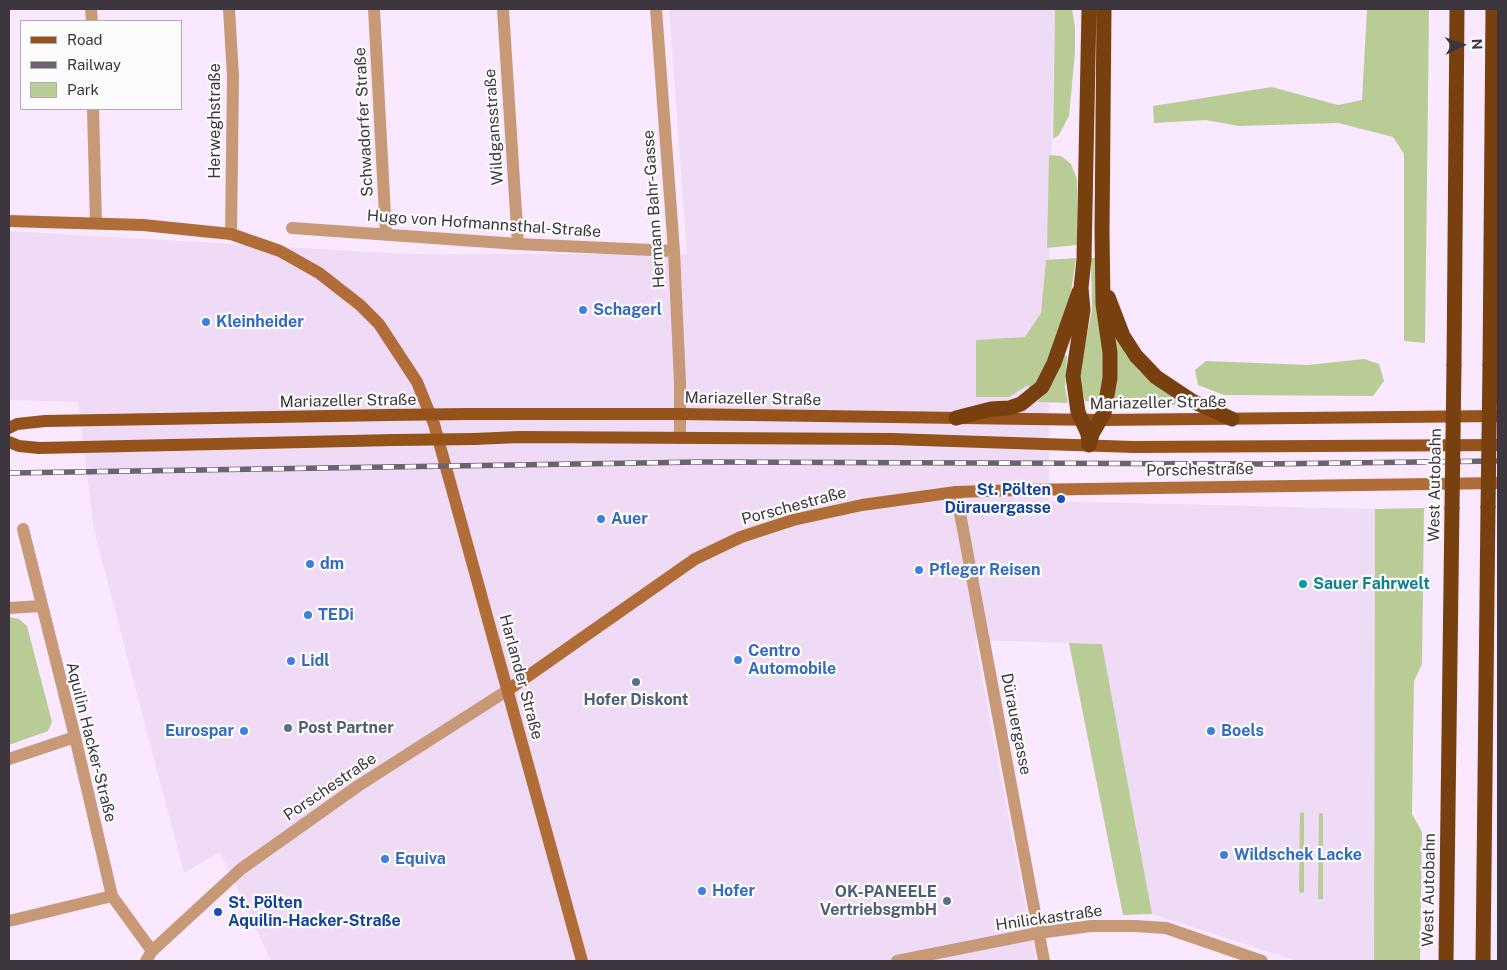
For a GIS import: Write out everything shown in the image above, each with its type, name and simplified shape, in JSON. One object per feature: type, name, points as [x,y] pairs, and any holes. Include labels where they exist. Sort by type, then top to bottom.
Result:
[{"type":"highway","points":[[1089,9],[1084,259],[1081,288],[1083,310],[1072,376],[1078,412],[1088,434],[1089,445]]},
{"type":"highway","points":[[1089,445],[1092,434],[1104,413],[1110,378],[1103,282],[1101,218],[1104,9]]},
{"type":"highway","name":"West Autobahn","points":[[1446,961],[1457,9]]},
{"type":"highway","points":[[1483,961],[1493,9]]},
{"type":"highway","points":[[1490,306],[1498,270]]},
{"type":"highway","points":[[1103,282],[1123,336],[1136,356],[1149,370],[1156,377],[1192,401],[1232,419]]},
{"type":"highway","points":[[956,418],[990,409],[1009,408],[1021,404],[1042,387],[1054,363],[1081,288]]},
{"type":"main road","points":[[9,221],[96,223],[194,229],[231,234]]},
{"type":"main road","name":"Harlander Straße","points":[[231,234],[255,241],[300,261],[319,273],[360,305],[379,324],[417,382],[426,401],[440,444],[582,961]]},
{"type":"main road","name":"Mariazeller Straße","points":[[9,428],[17,424],[45,422],[468,414],[680,414],[1081,420],[1498,416]]},
{"type":"main road","points":[[9,442],[18,446],[39,448],[519,437],[892,439],[1252,448],[1498,445]]},
{"type":"main road","name":"Porschestraße","points":[[508,690],[695,559],[741,537],[793,520],[862,505],[956,492],[1256,485],[1498,483]]},
{"type":"street","name":"Herweghstraße","points":[[229,9],[233,76],[231,234]]},
{"type":"street","name":"Schwadorfer Straße","points":[[374,9],[386,234]]},
{"type":"street","name":"Wildgansstraße","points":[[503,9],[518,244]]},
{"type":"street","name":"Hermann Bahr-Gasse","points":[[656,9],[674,251],[680,438]]},
{"type":"street","points":[[93,110],[96,223]]},
{"type":"street","name":"Hugo von Hofmannsthal-Straße","points":[[292,228],[518,244],[674,251]]},
{"type":"street","name":"Dürauergasse","points":[[956,492],[1044,961]]},
{"type":"street","name":"Aquilin Hacker-Straße","points":[[23,529],[75,736],[112,896],[149,956]]},
{"type":"street","points":[[9,608],[41,606]]},
{"type":"street","name":"Porschestraße","points":[[149,956],[240,869],[358,786],[508,690]]},
{"type":"street","points":[[9,759],[75,736]]},
{"type":"street","points":[[9,922],[112,896]]},
{"type":"street","name":"Hnilickastraße","points":[[897,961],[1038,933],[1092,926],[1166,928],[1262,961]]},
{"type":"shaded area","points":[[669,9],[1055,9],[1049,259],[1049,501],[1375,509],[1374,961],[1297,961],[1152,914],[1102,644],[975,640],[1036,961],[271,961],[220,852],[184,873],[94,530],[78,402],[9,400],[9,231],[406,254],[687,254]]},
{"type":"green space","points":[[1055,9],[1072,9],[1075,27],[1075,52],[1069,116],[1059,135],[1053,139]]},
{"type":"green space","points":[[1367,9],[1429,9],[1425,343],[1404,341],[1404,154],[1393,137],[1338,123],[1239,126],[1206,120],[1154,123],[1153,106],[1272,87],[1338,105],[1362,100]]},
{"type":"green space","points":[[1049,155],[1061,156],[1071,164],[1077,179],[1077,245],[1047,248]]},
{"type":"green space","points":[[1076,258],[1069,306],[1039,380],[1030,389],[1028,385],[1009,397],[976,397],[976,340],[1025,337],[1041,313],[1046,260]]},
{"type":"green space","points":[[1091,258],[1096,258],[1104,361],[1104,386],[1100,403],[1085,401],[1079,376],[1092,309]]},
{"type":"green space","points":[[1111,325],[1126,355],[1140,372],[1183,402],[1179,405],[1114,404],[1116,364]]},
{"type":"green space","points":[[1063,355],[1067,356],[1065,387],[1068,403],[1037,402],[1047,392]]},
{"type":"green space","points":[[1364,359],[1379,364],[1384,381],[1373,396],[1224,395],[1198,385],[1195,370],[1206,361],[1308,365]]},
{"type":"green space","points":[[1424,508],[1422,664],[1414,681],[1412,814],[1422,832],[1420,961],[1374,961],[1375,509]]},
{"type":"green space","points":[[9,617],[19,619],[27,626],[52,722],[48,731],[9,745]]},
{"type":"green space","points":[[1069,643],[1102,644],[1152,914],[1123,915]]},
{"type":"green space","points":[[1300,813],[1304,813],[1304,892],[1302,893],[1299,892]]},
{"type":"green space","points":[[1319,814],[1323,814],[1323,899],[1318,899]]},
{"type":"railway","points":[[9,473],[701,462],[1265,464],[1498,461]]},
{"type":"place","name":"Schagerl","points":[[583,310]]},
{"type":"place","name":"Kleinheider","points":[[206,322]]},
{"type":"place","name":"St. Pölten Dürauergasse","points":[[1061,499]]},
{"type":"place","name":"Auer","points":[[601,519]]},
{"type":"place","name":"dm","points":[[310,564]]},
{"type":"place","name":"Pfleger Reisen","points":[[919,570]]},
{"type":"place","name":"Sauer Fahrwelt","points":[[1303,584]]},
{"type":"place","name":"TEDi","points":[[308,615]]},
{"type":"place","name":"Centro Automobile","points":[[738,660]]},
{"type":"place","name":"Lidl","points":[[291,661]]},
{"type":"place","name":"Hofer Diskont","points":[[636,682]]},
{"type":"place","name":"Post Partner","points":[[288,728]]},
{"type":"place","name":"Eurospar","points":[[244,731]]},
{"type":"place","name":"Boels","points":[[1211,731]]},
{"type":"place","name":"Wildschek Lacke","points":[[1224,855]]},
{"type":"place","name":"Equiva","points":[[385,859]]},
{"type":"place","name":"Hofer","points":[[702,891]]},
{"type":"place","name":"OK-PANEELE VertriebsgmbH","points":[[947,901]]},
{"type":"place","name":"St. Pölten Aquilin-Hacker-Straße","points":[[218,912]]}]
